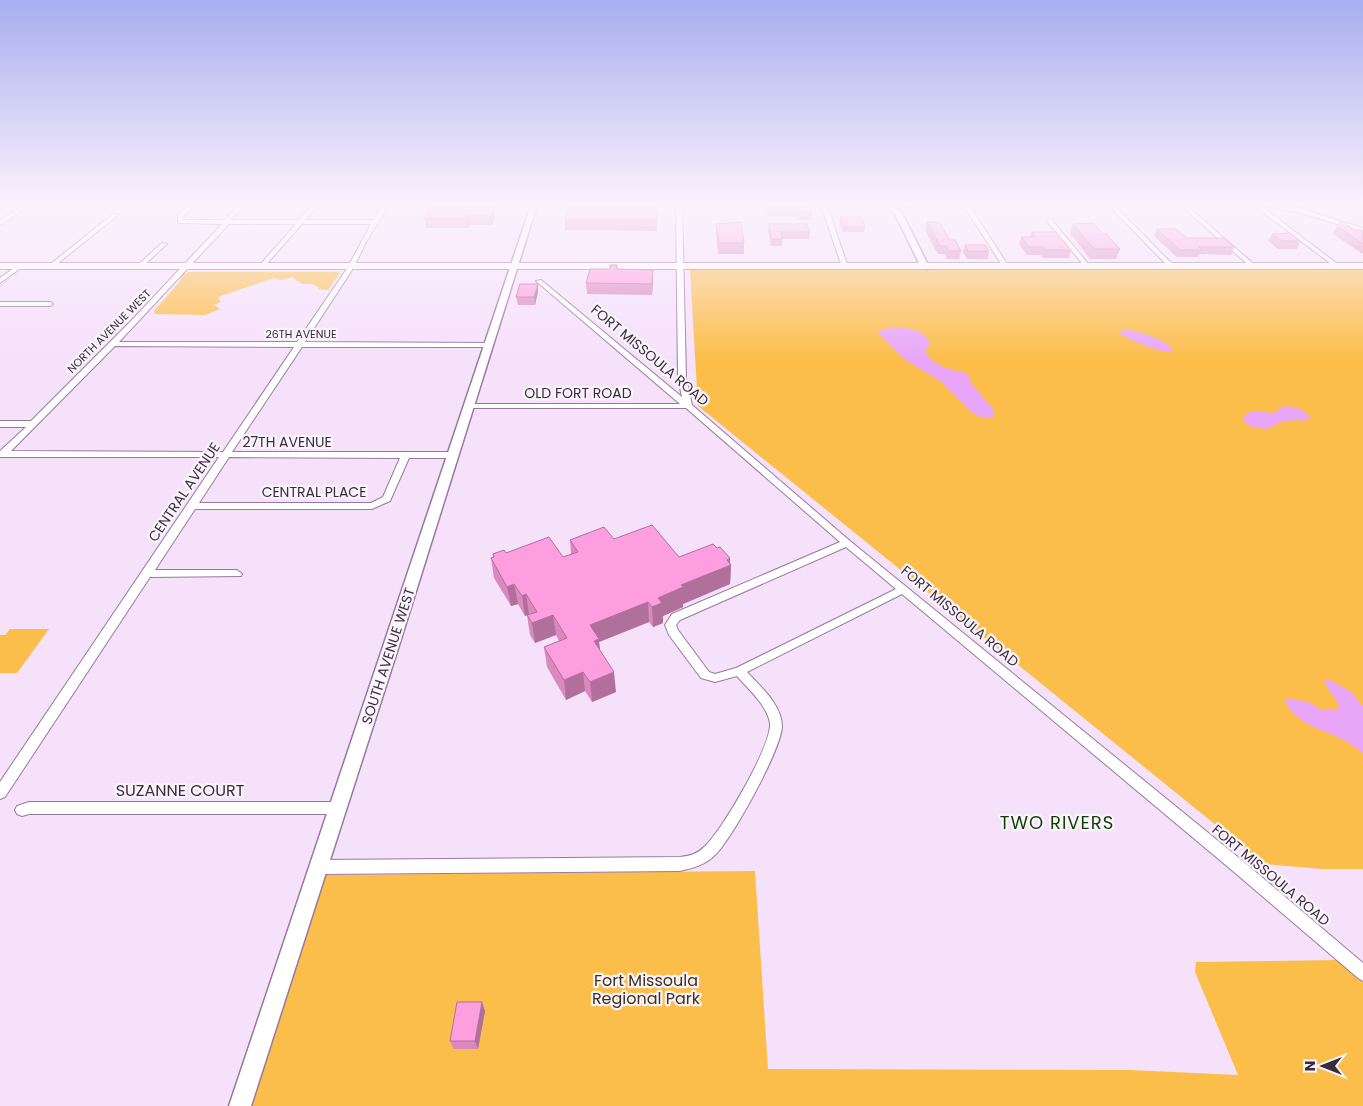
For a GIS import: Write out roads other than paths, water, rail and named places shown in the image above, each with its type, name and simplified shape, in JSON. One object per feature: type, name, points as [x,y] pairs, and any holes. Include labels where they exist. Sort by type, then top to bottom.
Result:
[{"type":"highway","points":[[0,266],[1363,266]]},
{"type":"street","points":[[50,267],[63,257]]},
{"type":"street","points":[[140,266],[150,257]]},
{"type":"street","name":"NORTH AVENUE WEST","points":[[2,454],[166,289],[194,257]]},
{"type":"street","points":[[261,267],[270,257]]},
{"type":"street","name":"CENTRAL AVENUE","points":[[0,793],[358,257]]},
{"type":"street","name":"SOUTH AVENUE WEST","points":[[240,1106],[518,257]]},
{"type":"street","points":[[680,257],[682,378],[688,406]]},
{"type":"street","points":[[841,257],[845,267]]},
{"type":"street","points":[[921,257],[925,267]]},
{"type":"street","points":[[999,257],[1006,267]]},
{"type":"street","points":[[1079,257],[1088,267]]},
{"type":"street","points":[[1162,257],[1172,267]]},
{"type":"street","points":[[1242,257],[1254,267]]},
{"type":"street","points":[[1325,257],[1338,266]]},
{"type":"street","points":[[0,281],[19,266]]},
{"type":"street","name":"FORT MISSOULA ROAD","points":[[539,281],[847,543],[1363,973]]},
{"type":"street","points":[[0,304],[50,304]]},
{"type":"street","name":"26TH AVENUE","points":[[112,344],[489,345]]},
{"type":"street","name":"OLD FORT ROAD","points":[[469,406],[688,406]]},
{"type":"street","points":[[0,424],[33,424]]},
{"type":"street","name":"27TH AVENUE","points":[[2,454],[453,455]]},
{"type":"street","name":"CENTRAL PLACE","points":[[192,506],[372,506],[387,499],[405,456]]},
{"type":"street","points":[[847,543],[676,617],[670,625],[673,632],[705,675],[715,678],[739,671],[904,589]]},
{"type":"street","points":[[147,573],[237,574]]},
{"type":"street","points":[[318,867],[680,864],[699,859],[712,849],[724,835],[771,744],[776,725],[773,712],[739,671]]},
{"type":"street","name":"SUZANNE COURT","points":[[22,810],[29,808],[338,808]]},
{"type":"waterway","points":[[0,286],[9,279]]},
{"type":"district","name":"TWO RIVERS","points":[[1057,822]]},
{"type":"park label","name":"Fort Missoula Regional Park","points":[[646,989]]}]
